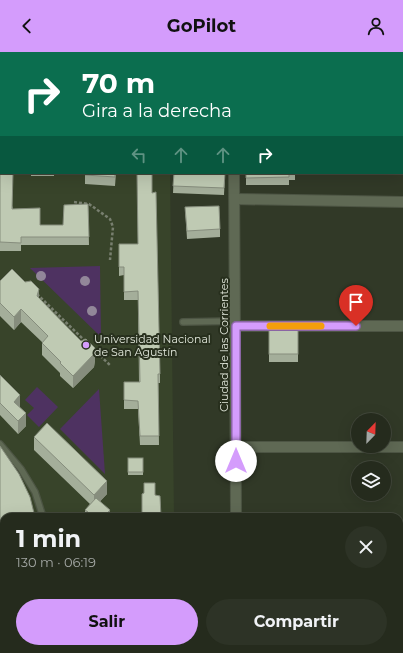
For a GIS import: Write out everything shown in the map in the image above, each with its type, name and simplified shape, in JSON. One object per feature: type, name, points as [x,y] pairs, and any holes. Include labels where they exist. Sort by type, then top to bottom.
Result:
[{"type":"street","name":"Ciudad de las Corrientes","points":[[234,174],[236,513]]},
{"type":"street","points":[[235,199],[403,202]]},
{"type":"street","points":[[236,324],[403,326]]},
{"type":"street","points":[[236,447],[403,447]]},
{"type":"lane","points":[[183,322],[236,324]]},
{"type":"lane","points":[[0,444],[21,468],[35,492],[42,513]]},
{"type":"path","points":[[74,202],[89,204],[110,220],[113,227],[110,260]]},
{"type":"path","points":[[32,289],[111,366]]},
{"type":"shaded area","name":"Universidad Nacional de San Agustín","points":[[0,174],[170,174],[174,513],[0,513]]},
{"type":"shaded area","points":[[100,266],[101,337],[30,268]]},
{"type":"shaded area","points":[[37,387],[58,407],[39,427],[27,415],[34,408],[25,400]]},
{"type":"shaded area","points":[[99,389],[105,474],[60,429]]},
{"type":"building","points":[[0,174],[13,174],[12,209],[40,208],[40,225],[63,225],[64,205],[88,204],[89,237],[21,237],[21,243],[0,242]]},
{"type":"building","points":[[115,174],[115,177],[85,175]]},
{"type":"building","points":[[137,174],[152,174],[152,193],[156,192],[160,374],[158,374],[159,436],[140,436],[138,401],[124,400],[124,382],[140,382],[138,291],[124,292],[124,267],[119,267],[119,244],[138,244]]},
{"type":"building","points":[[174,174],[225,174],[224,188],[173,186]]},
{"type":"building","points":[[246,174],[289,174],[289,177],[246,178]]},
{"type":"building","points":[[219,206],[220,229],[187,231],[185,207]]},
{"type":"building","points":[[12,269],[25,282],[31,281],[39,289],[37,296],[81,341],[86,339],[95,348],[94,354],[73,376],[42,343],[48,336],[21,309],[14,317],[0,303],[0,281]]},
{"type":"building","points":[[269,326],[298,326],[298,354],[269,354]]},
{"type":"building","points":[[0,375],[20,395],[14,402],[26,413],[18,421],[0,403]]},
{"type":"building","points":[[47,423],[107,481],[94,495],[34,437]]},
{"type":"building","points":[[0,446],[19,474],[30,497],[34,513],[0,513]]},
{"type":"building","points":[[128,458],[143,458],[143,472],[128,472]]},
{"type":"building","points":[[144,483],[155,483],[155,495],[160,496],[161,513],[142,513],[142,494],[144,493]]},
{"type":"building","points":[[96,498],[110,510],[107,513],[87,513],[88,512],[85,510]]},
{"type":"slow traffic","points":[[270,326],[321,326]]},
{"type":"place","name":"Universidad Nacional de San Agustín","points":[[86,345]]},
{"type":"route","points":[[236,461],[236,326],[356,326]]}]
